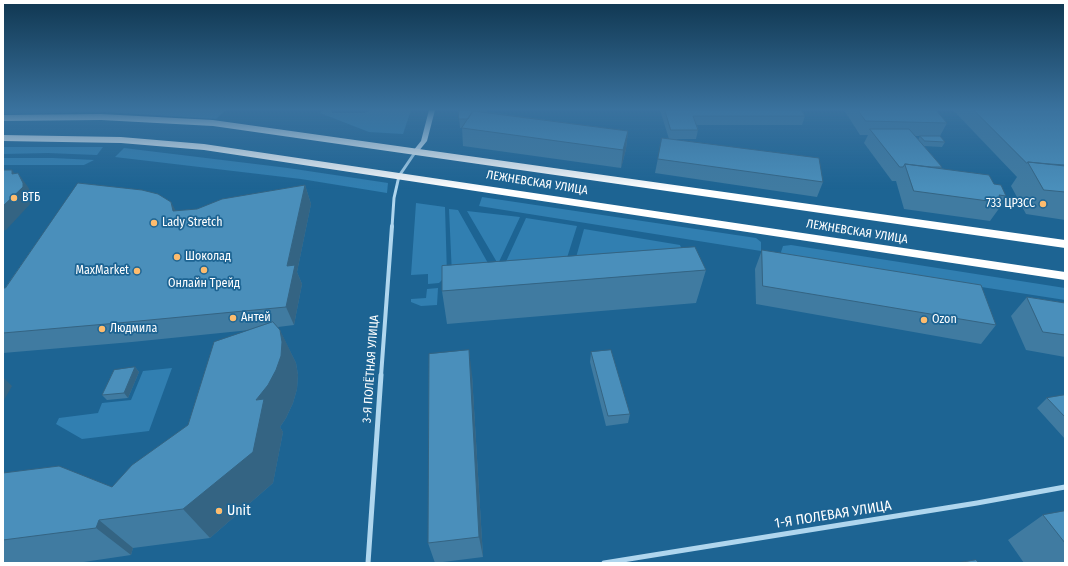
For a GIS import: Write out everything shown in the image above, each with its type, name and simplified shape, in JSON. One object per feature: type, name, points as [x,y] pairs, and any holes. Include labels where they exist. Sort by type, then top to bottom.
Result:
[{"type":"highway","name":"ЛЕЖНЕВСКАЯ УЛИЦА","points":[[310,136],[1065,244]]},
{"type":"highway","name":"ЛЕЖНЕВСКАЯ УЛИЦА","points":[[3,138],[107,140],[204,146],[1065,276]]},
{"type":"street","points":[[399,176],[424,141],[425,136]]},
{"type":"street","name":"3-Я ПОЛЁТНАЯ УЛИЦА","points":[[368,563],[394,198],[399,176]]},
{"type":"street","name":"1-Я ПОЛЕВАЯ УЛИЦА","points":[[604,563],[977,503],[1065,486]]},
{"type":"shaded area","points":[[3,147],[103,147],[97,155],[48,153],[3,154]]},
{"type":"shaded area","points":[[124,148],[288,168],[388,183],[387,193],[301,179],[115,157]]},
{"type":"shaded area","points":[[3,158],[94,160],[84,165],[3,165]]},
{"type":"shaded area","points":[[482,197],[756,238],[761,242],[761,251],[479,206]]},
{"type":"shaded area","points":[[416,203],[445,207],[447,275],[439,283],[428,284],[428,274],[411,275]]},
{"type":"shaded area","points":[[449,209],[458,210],[493,272],[452,275]]},
{"type":"shaded area","points":[[467,211],[520,217],[498,264]]},
{"type":"shaded area","points":[[526,218],[577,226],[566,261],[504,266]]},
{"type":"shaded area","points":[[584,229],[680,245],[683,252],[575,261]]},
{"type":"shaded area","points":[[791,245],[1065,288],[1065,300],[782,256],[781,252],[783,246]]},
{"type":"shaded area","points":[[438,288],[437,305],[421,306],[411,302],[411,299],[426,298],[427,289]]},
{"type":"shaded area","points":[[172,368],[149,431],[82,439],[56,424],[59,418],[98,413],[102,403],[131,400],[143,371]]},
{"type":"building","points":[[524,136],[627,136],[623,150]]},
{"type":"building","points":[[876,136],[915,136],[942,167],[905,164],[903,167],[900,167]]},
{"type":"building","points":[[920,136],[940,136],[945,142],[925,141]]},
{"type":"building","points":[[1000,136],[1065,136],[1065,165],[1027,163]]},
{"type":"building","points":[[662,138],[819,158],[823,182],[658,159]]},
{"type":"building","points":[[1028,162],[1065,166],[1065,192],[1044,190]]},
{"type":"building","points":[[905,164],[989,175],[994,184],[1001,185],[1006,196],[999,195],[1003,203],[914,191]]},
{"type":"building","points":[[3,170],[12,170],[12,174],[18,173],[23,183],[23,187],[3,206]]},
{"type":"building","name":"Шоколад","points":[[78,183],[142,190],[158,194],[171,202],[173,211],[197,209],[222,199],[305,185],[287,266],[295,265],[286,307],[3,333],[3,288],[5,288]]},
{"type":"building","points":[[695,247],[706,270],[442,291],[442,266]]},
{"type":"building","points":[[762,250],[981,285],[996,325],[763,286]]},
{"type":"building","points":[[1027,297],[1065,303],[1065,335],[1043,332]]},
{"type":"building","points":[[273,322],[280,330],[282,342],[281,356],[268,385],[256,400],[264,399],[253,452],[183,509],[99,520],[96,528],[3,540],[3,473],[59,466],[112,487],[132,465],[188,425],[214,342]]},
{"type":"building","points":[[469,350],[479,537],[428,543],[429,354]]},
{"type":"building","points":[[611,350],[630,414],[608,416],[591,352]]},
{"type":"building","points":[[135,367],[124,393],[102,395],[114,370]]},
{"type":"building","points":[[1065,395],[1065,417],[1047,398]]},
{"type":"building","points":[[1065,511],[1065,543],[1043,515]]},
{"type":"building","points":[[976,560],[979,563],[957,563]]},
{"type":"place","name":"ВТБ","points":[[14,198]]},
{"type":"place","name":"733 ЦРЗСС","points":[[1043,204]]},
{"type":"place","name":"Lady Stretch","points":[[154,223]]},
{"type":"place","name":"Шоколад","points":[[177,257]]},
{"type":"place","name":"Онлайн Трейд","points":[[204,270]]},
{"type":"place","name":"MaxMarket","points":[[137,271]]},
{"type":"place","name":"Антей","points":[[233,318]]},
{"type":"place","name":"Ozon","points":[[924,320]]},
{"type":"place","name":"Людмила","points":[[102,329]]},
{"type":"place","name":"Unit","points":[[219,511]]}]
